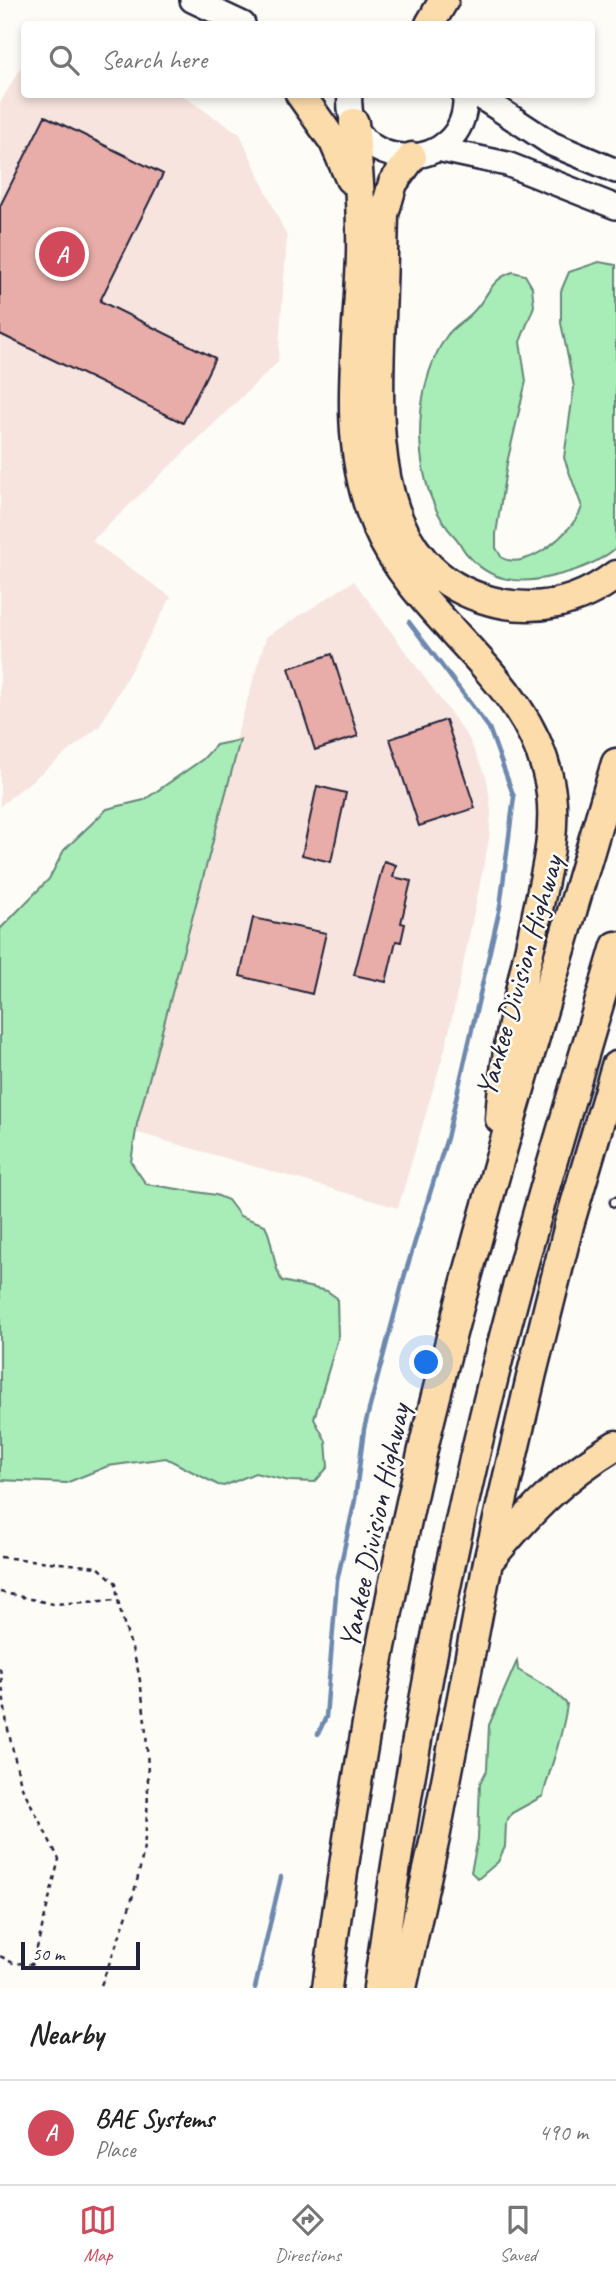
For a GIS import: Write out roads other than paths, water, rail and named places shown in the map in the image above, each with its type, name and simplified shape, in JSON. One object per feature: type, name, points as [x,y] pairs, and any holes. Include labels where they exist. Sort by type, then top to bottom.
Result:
[{"type":"highway","points":[[432,21],[444,0]]},
{"type":"highway","points":[[303,98],[327,129],[340,154],[361,220]]},
{"type":"highway","points":[[354,123],[361,220],[355,427],[359,471],[367,502],[384,542],[400,568],[501,684],[523,715],[544,761],[551,795],[549,857],[503,1070],[498,1164]]},
{"type":"highway","points":[[425,153],[394,180],[385,209],[378,416],[384,475],[405,532],[421,556],[444,579],[479,598],[501,604],[535,607],[559,603],[588,593],[616,575]]},
{"type":"highway","name":"Yankee Division Highway","points":[[327,1988],[357,1782],[397,1566],[441,1375],[498,1164],[616,763]]},
{"type":"highway","points":[[378,1988],[420,1719],[471,1470],[521,1271],[616,946]]},
{"type":"highway","points":[[402,1988],[437,1829],[488,1562],[547,1307],[616,1066]]},
{"type":"highway","points":[[488,1562],[551,1491],[578,1469],[616,1446]]},
{"type":"main road","points":[[192,0],[237,21]]},
{"type":"main road","points":[[351,98],[354,123],[375,148],[396,157],[425,153],[507,164],[616,207]]},
{"type":"main road","points":[[425,153],[449,140],[461,121],[464,98]]},
{"type":"main road","points":[[482,98],[552,144],[616,171]]},
{"type":"waterway","points":[[318,1734],[326,1717],[337,1581],[355,1500],[364,1429],[405,1274],[447,1138],[500,907],[514,797],[489,728],[409,622]]},
{"type":"waterway","points":[[255,1988],[281,1877]]},
{"type":"place","name":"BAE Systems","points":[[62,254]]}]
